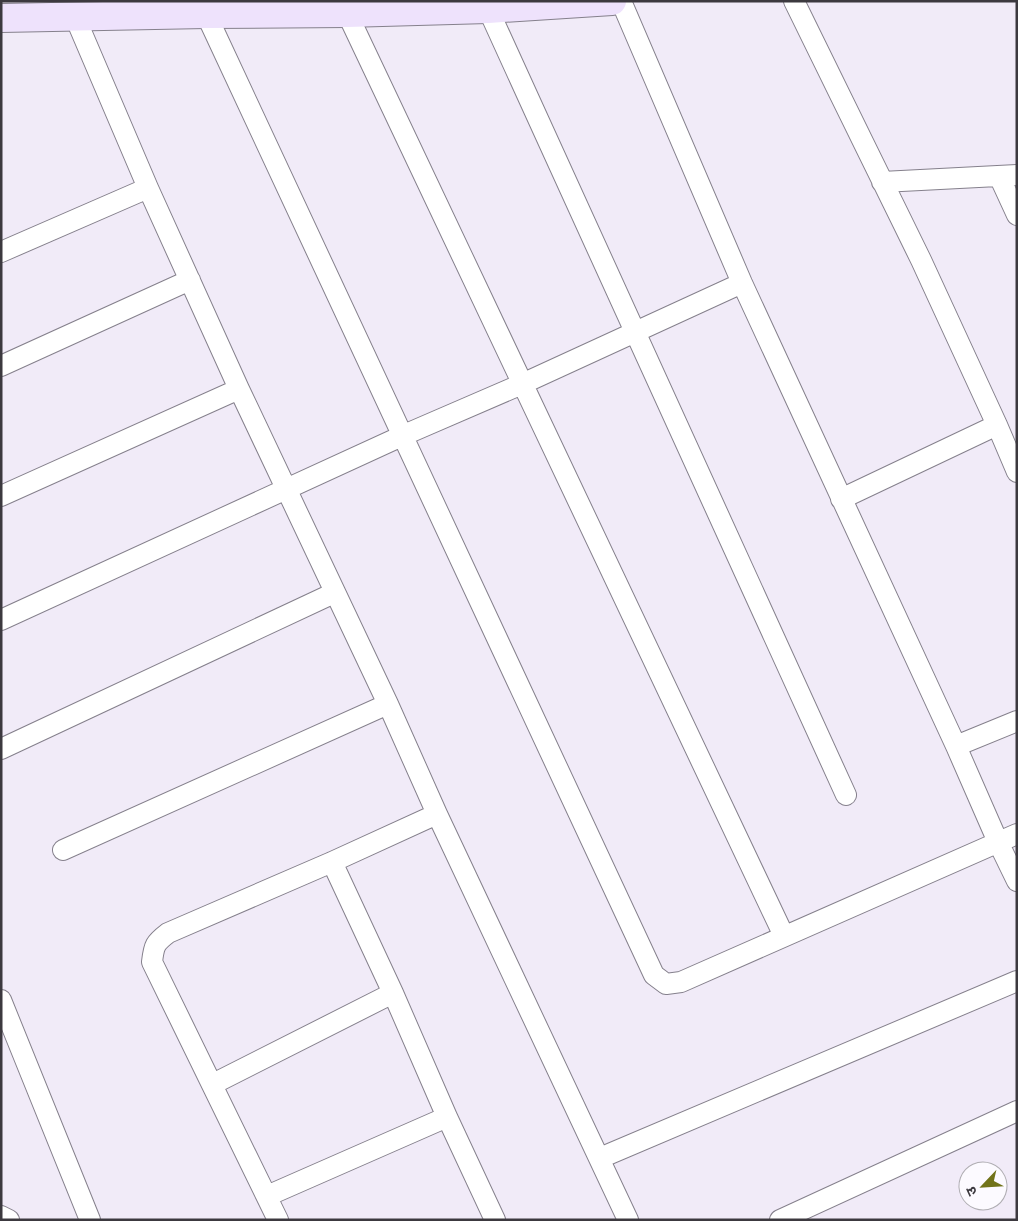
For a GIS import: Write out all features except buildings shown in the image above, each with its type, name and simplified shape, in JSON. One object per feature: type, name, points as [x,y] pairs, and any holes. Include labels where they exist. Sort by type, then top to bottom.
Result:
[{"type":"street","points":[[1,18],[347,13],[488,9],[612,1]]},
{"type":"street","points":[[620,1],[742,283],[1017,881]]},
{"type":"street","points":[[794,1],[921,260],[1014,459]]},
{"type":"street","points":[[488,9],[846,795]]},
{"type":"street","points":[[347,13],[784,936]]},
{"type":"street","points":[[206,14],[404,435],[654,975],[666,984],[681,982],[1017,834]]},
{"type":"street","points":[[75,17],[148,188],[239,389],[628,1220]]},
{"type":"street","points":[[882,182],[1008,175],[1017,215]]},
{"type":"street","points":[[1,252],[148,188]]},
{"type":"street","points":[[1,366],[190,280]]},
{"type":"street","points":[[1,620],[404,435],[522,384],[742,283]]},
{"type":"street","points":[[1,496],[239,389]]},
{"type":"street","points":[[841,499],[997,425]]},
{"type":"street","points":[[1,749],[334,593]]},
{"type":"street","points":[[64,850],[388,704]]},
{"type":"street","points":[[956,746],[1017,721]]},
{"type":"street","points":[[278,1220],[152,962],[154,948],[157,941],[168,933],[437,814]]},
{"type":"street","points":[[332,862],[495,1220]]},
{"type":"street","points":[[600,1158],[1017,980]]},
{"type":"street","points":[[212,1084],[393,993]]},
{"type":"street","points":[[1,1000],[90,1220]]},
{"type":"street","points":[[780,1220],[1017,1111]]},
{"type":"street","points":[[267,1196],[447,1117]]},
{"type":"street","points":[[1,1216],[9,1220]]}]
